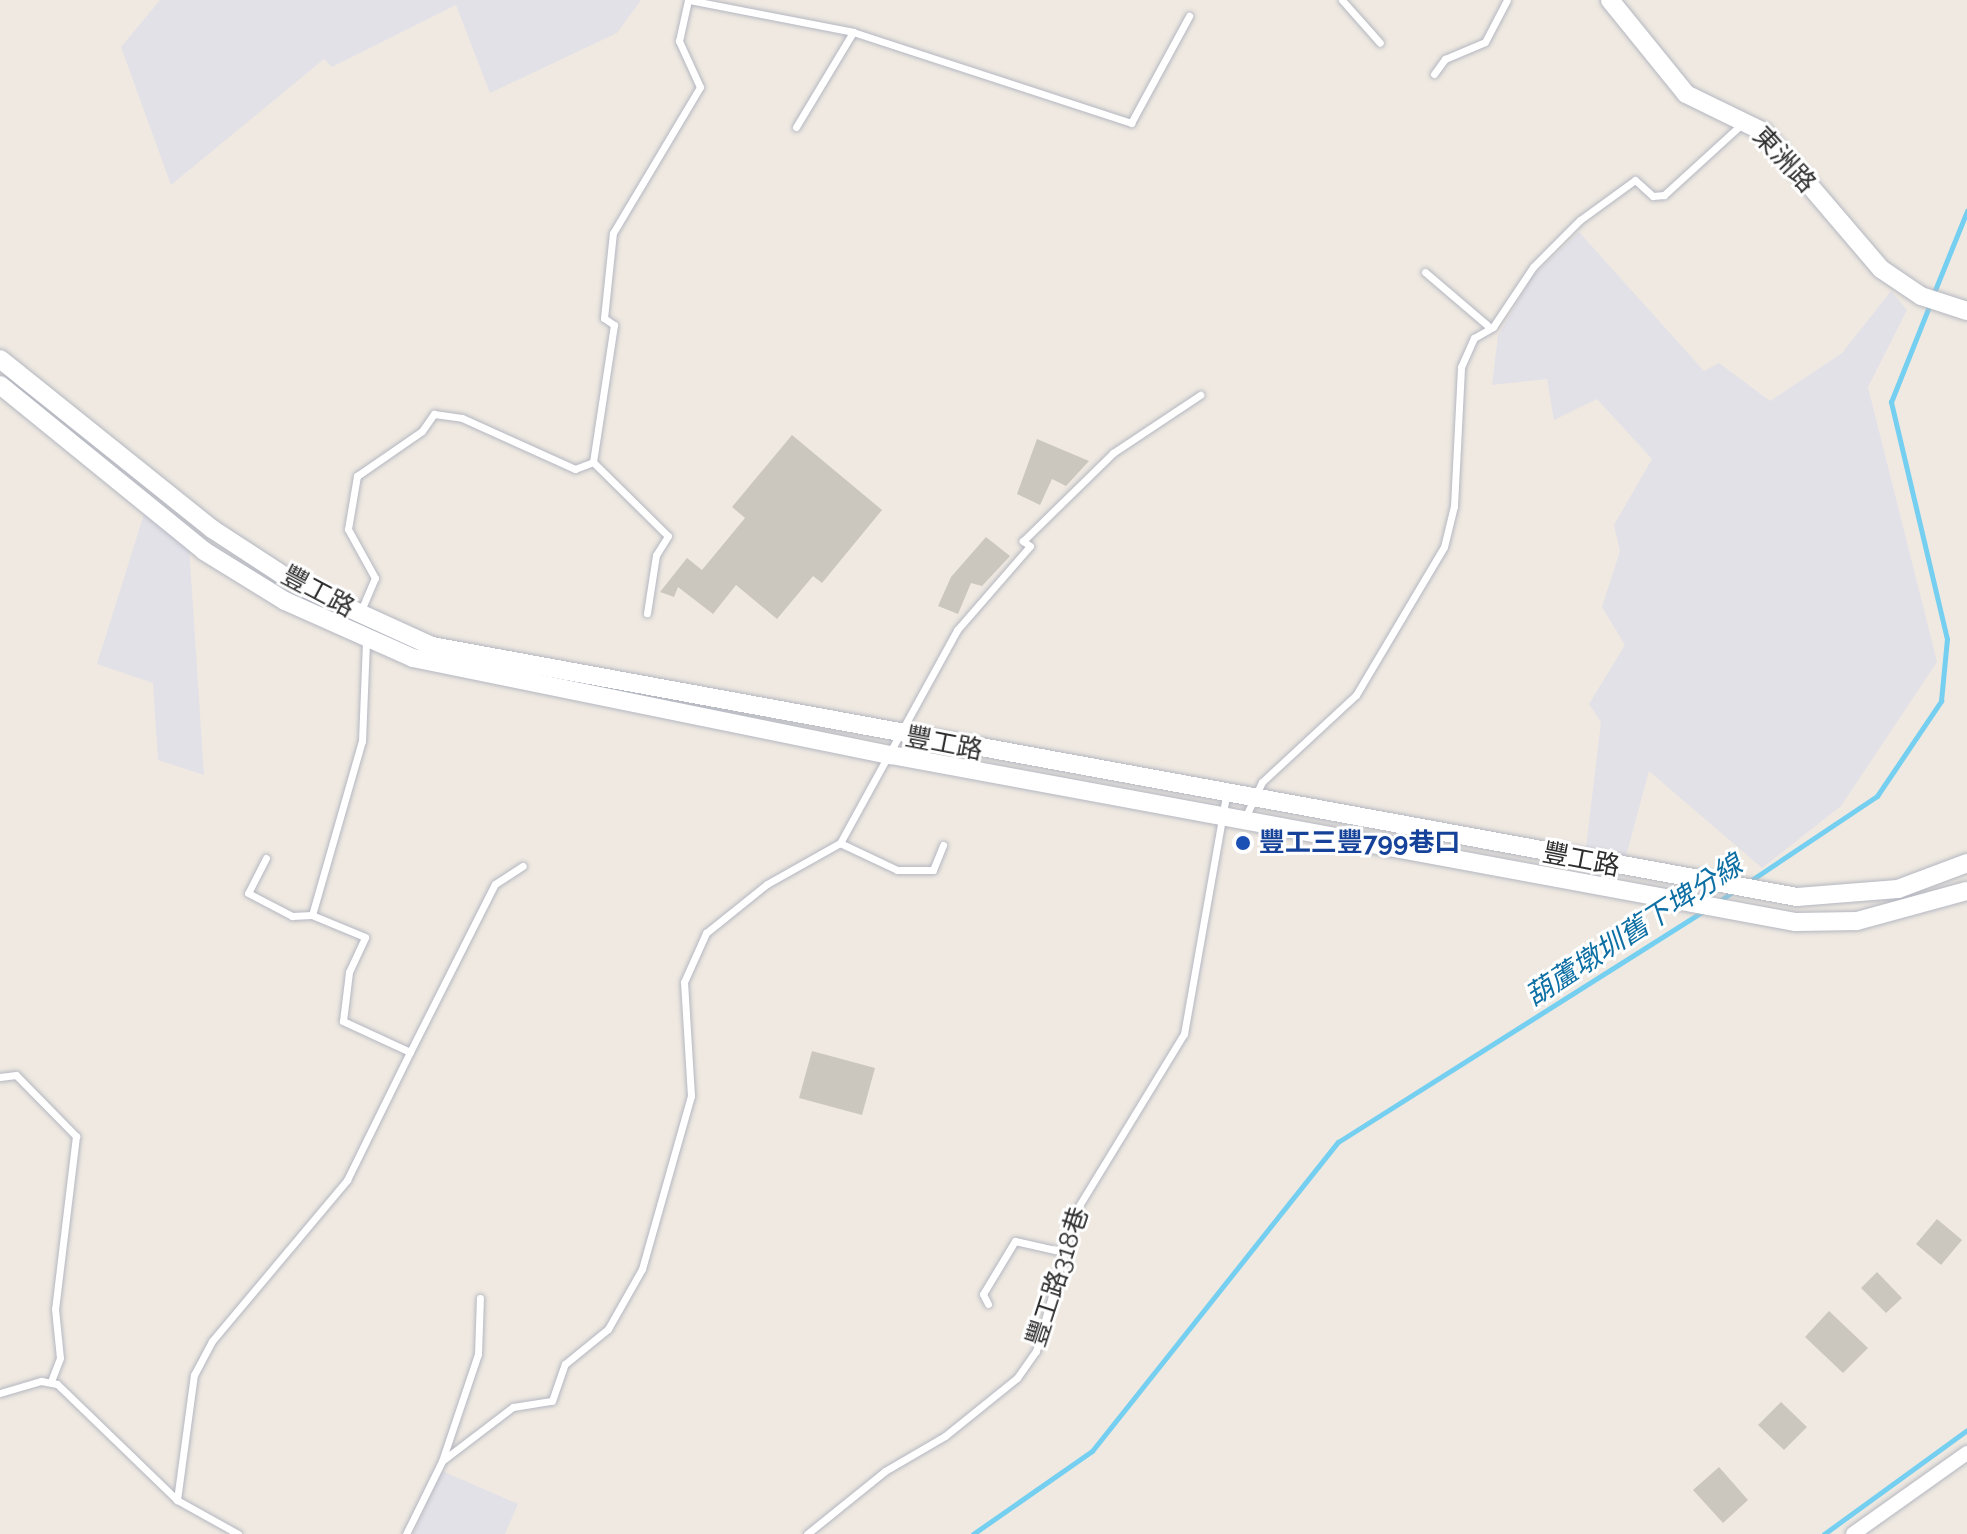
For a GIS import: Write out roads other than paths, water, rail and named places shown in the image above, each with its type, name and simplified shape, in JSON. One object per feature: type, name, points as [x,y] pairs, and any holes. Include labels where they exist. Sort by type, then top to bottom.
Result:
[{"type":"street","name":"東洲路","points":[[1610,0],[1675,84],[1745,120],[1771,140],[1870,259],[1930,299],[1967,311]]},
{"type":"street","name":"豐工路","points":[[0,359],[212,529],[360,614],[432,646],[489,660],[1226,797],[1769,893],[1847,898],[1967,863]]},
{"type":"street","name":"豐工路","points":[[0,385],[204,551],[366,642],[474,674],[1244,822],[1754,914],[1857,921],[1967,891]]},
{"type":"street","points":[[1853,1534],[1967,1453]]},
{"type":"lane","points":[[593,462],[614,325],[604,318],[613,233],[700,87],[679,41],[689,0],[853,32],[1131,123],[1189,16]]},
{"type":"lane","points":[[1342,0],[1380,43]]},
{"type":"lane","points":[[1434,74],[1445,59],[1485,42],[1507,0]]},
{"type":"lane","points":[[796,127],[853,32]]},
{"type":"lane","points":[[1425,272],[1438,290],[1493,327],[1533,267],[1580,220],[1635,180],[1653,196],[1664,195],[1745,120]]},
{"type":"lane","points":[[1244,822],[1250,800],[1356,695],[1444,547],[1454,506],[1461,367],[1487,325]]},
{"type":"lane","points":[[442,1461],[513,1407],[552,1401],[565,1364],[608,1329],[642,1269],[691,1096],[684,997],[696,951],[717,922],[840,843],[957,630],[1030,546],[1023,541],[1113,453],[1200,395]]},
{"type":"lane","points":[[312,915],[362,741],[366,642],[360,614],[375,578],[348,529],[357,476],[422,431],[434,414],[462,418],[575,469],[593,462]]},
{"type":"lane","points":[[593,462],[668,536],[656,555],[647,613]]},
{"type":"lane","name":"豐工路318巷","points":[[807,1534],[1017,1378],[1042,1338],[1064,1252],[1090,1184],[1184,1034],[1226,797]]},
{"type":"lane","points":[[840,843],[897,870],[933,870],[943,845]]},
{"type":"lane","points":[[266,858],[248,893],[292,916],[312,915],[365,937],[349,972],[343,1021],[410,1052]]},
{"type":"lane","points":[[177,1500],[194,1375],[212,1341],[347,1180],[495,884],[523,866]]},
{"type":"lane","points":[[0,1077],[16,1075],[76,1136],[55,1309],[60,1358],[51,1381]]},
{"type":"lane","points":[[988,1304],[983,1294],[1015,1241],[1064,1252]]},
{"type":"lane","points":[[406,1534],[442,1461],[478,1354],[480,1298]]},
{"type":"lane","points":[[51,1381],[177,1500],[238,1534]]},
{"type":"lane","points":[[0,1393],[51,1381]]},
{"type":"waterway","name":"葫蘆墩圳舊下埤分線","points":[[1933,295],[1967,211]]},
{"type":"waterway","name":"葫蘆墩圳舊下埤分線","points":[[1747,883],[1877,796],[1941,701],[1947,639],[1891,402],[1930,304]]},
{"type":"waterway","name":"葫蘆墩圳舊下埤分線","points":[[1717,903],[1735,890]]},
{"type":"waterway","name":"葫蘆墩圳舊下埤分線","points":[[973,1534],[1092,1451],[1338,1142],[1705,910]]},
{"type":"waterway","points":[[1824,1534],[1967,1430]]},
{"type":"place","name":"豐工三豐799巷口","points":[[1243,843]]}]
